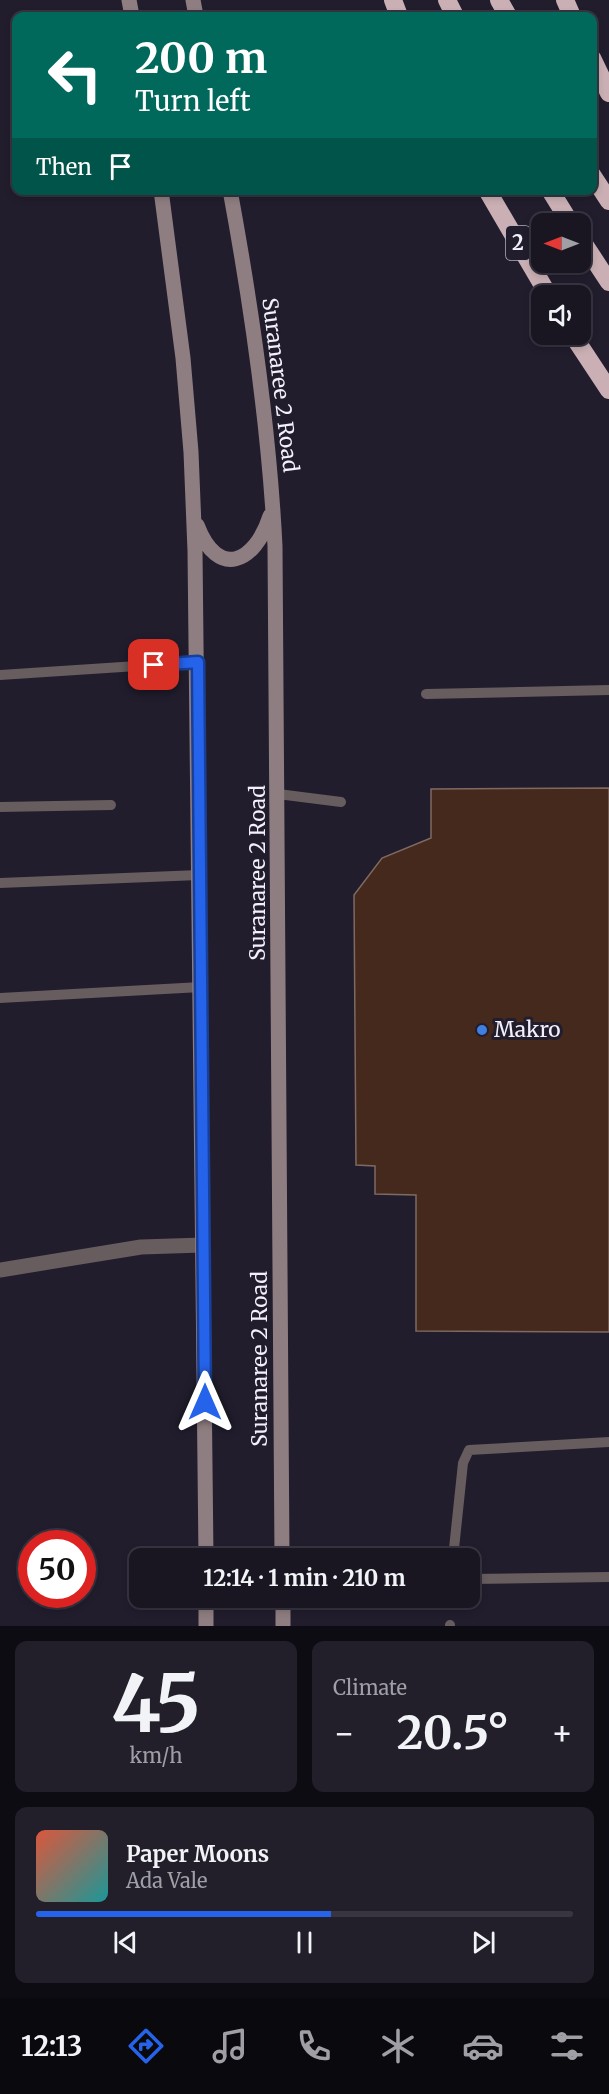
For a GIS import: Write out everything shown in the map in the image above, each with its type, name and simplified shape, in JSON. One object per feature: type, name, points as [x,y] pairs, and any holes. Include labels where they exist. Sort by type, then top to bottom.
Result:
[{"type":"highway","points":[[597,68],[609,93]]},
{"type":"highway","points":[[597,183],[609,201]]},
{"type":"highway","name":"2","points":[[490,195],[543,285]]},
{"type":"highway","points":[[553,195],[564,213]]},
{"type":"highway","points":[[591,255],[609,282]]},
{"type":"highway","points":[[579,345],[609,390]]},
{"type":"main road","points":[[161,195],[183,358],[194,517],[198,662],[206,1548]]},
{"type":"main road","name":"Suranaree 2 Road","points":[[231,195],[255,330],[269,447],[273,507],[278,794],[282,1548]]},
{"type":"main road","points":[[194,517],[204,541],[216,553],[235,559],[250,553],[266,530],[273,507]]},
{"type":"main road","points":[[206,1608],[206,1626]]},
{"type":"main road","points":[[283,1608],[283,1626]]},
{"type":"street","points":[[0,1270],[141,1247],[203,1245]]},
{"type":"lane","points":[[0,675],[198,662]]},
{"type":"lane","points":[[426,694],[609,690]]},
{"type":"lane","points":[[278,794],[341,802]]},
{"type":"lane","points":[[0,807],[111,805]]},
{"type":"lane","points":[[0,883],[199,875]]},
{"type":"lane","points":[[0,998],[201,987]]},
{"type":"lane","points":[[454,1548],[463,1463],[469,1450],[609,1442]]},
{"type":"lane","points":[[480,1579],[609,1577]]},
{"type":"building","name":"Makro","points":[[609,788],[609,1332],[416,1331],[416,1195],[375,1194],[375,1166],[356,1165],[354,895],[382,858],[431,838],[431,789]]},
{"type":"place","name":"Makro","points":[[482,1030]]},
{"type":"route","points":[[154,665],[198,662],[205,1402]]}]
